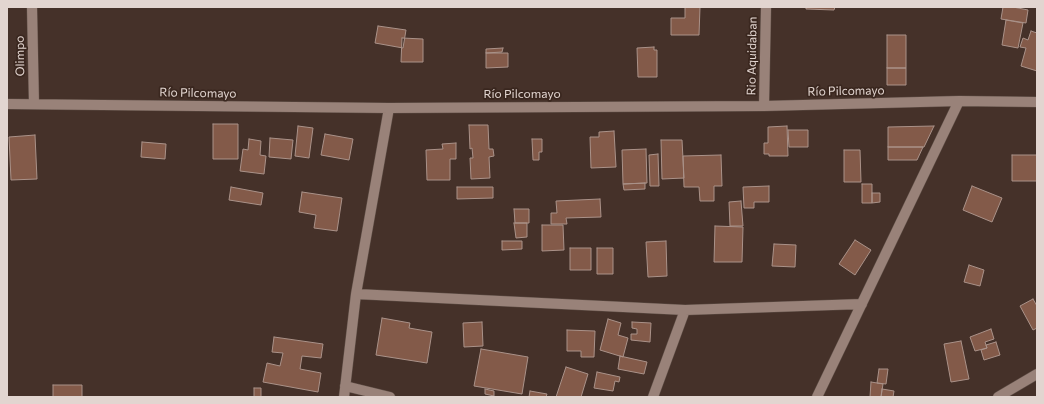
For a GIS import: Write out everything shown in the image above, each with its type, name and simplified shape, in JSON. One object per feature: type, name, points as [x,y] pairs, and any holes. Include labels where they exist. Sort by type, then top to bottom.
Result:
[{"type":"street","name":"Olimpo","points":[[32,7],[34,104]]},
{"type":"street","name":"Rio Aquidaban","points":[[764,106],[766,7]]},
{"type":"street","name":"Río Pilcomayo","points":[[7,104],[390,108],[764,106],[959,101],[1037,102]]},
{"type":"street","points":[[817,397],[959,101]]},
{"type":"street","points":[[344,397],[356,294],[390,108]]},
{"type":"street","points":[[356,294],[685,310],[862,304]]},
{"type":"street","points":[[653,397],[685,310]]},
{"type":"street","points":[[998,397],[1037,374]]},
{"type":"street","points":[[345,386],[390,397]]},
{"type":"building","points":[[685,7],[700,7],[699,35],[671,35],[671,18],[685,18]]},
{"type":"building","points":[[806,7],[835,7],[834,10],[806,9]]},
{"type":"building","points":[[1003,7],[1028,10],[1026,23],[1001,19]]},
{"type":"building","points":[[1006,20],[1023,23],[1018,48],[1002,45]]},
{"type":"building","points":[[378,26],[406,30],[403,48],[375,43]]},
{"type":"building","points":[[1031,31],[1037,33],[1037,71],[1021,66],[1026,48],[1020,47],[1023,38],[1028,40]]},
{"type":"building","points":[[887,35],[906,35],[906,68],[887,68]]},
{"type":"building","points":[[402,38],[423,39],[423,62],[401,62]]},
{"type":"building","points":[[654,47],[654,50],[657,50],[657,77],[638,77],[637,48]]},
{"type":"building","points":[[503,48],[502,52],[486,53],[486,49]]},
{"type":"building","points":[[486,53],[508,53],[508,67],[486,68]]},
{"type":"building","points":[[887,68],[906,68],[906,85],[887,85]]},
{"type":"building","points":[[213,124],[238,124],[238,159],[213,159]]},
{"type":"building","points":[[469,125],[488,125],[489,149],[493,149],[494,156],[489,157],[490,178],[471,179],[470,158],[473,158],[472,148],[470,149]]},
{"type":"building","points":[[298,126],[313,128],[309,158],[295,156]]},
{"type":"building","points":[[787,126],[788,156],[769,156],[769,154],[764,154],[764,143],[768,143],[768,127]]},
{"type":"building","points":[[934,126],[924,147],[888,147],[888,127]]},
{"type":"building","points":[[788,130],[808,130],[808,147],[789,147]]},
{"type":"building","points":[[614,131],[616,167],[591,168],[590,137],[599,137],[599,132]]},
{"type":"building","points":[[325,134],[353,139],[349,160],[321,155]]},
{"type":"building","points":[[35,135],[37,179],[11,180],[9,137]]},
{"type":"building","points":[[270,138],[293,140],[291,159],[269,157]]},
{"type":"building","points":[[249,139],[261,141],[260,155],[266,156],[264,174],[240,171],[243,149],[248,150]]},
{"type":"building","points":[[532,139],[542,139],[542,152],[539,152],[539,160],[533,160]]},
{"type":"building","points":[[661,140],[682,140],[684,178],[662,179]]},
{"type":"building","points":[[142,142],[166,144],[165,159],[141,157]]},
{"type":"building","points":[[456,143],[456,159],[450,159],[450,180],[427,180],[426,150],[443,149],[442,144]]},
{"type":"building","points":[[888,147],[923,147],[917,160],[888,160]]},
{"type":"building","points":[[646,149],[647,183],[623,184],[622,150]]},
{"type":"building","points":[[844,150],[860,150],[861,182],[844,182]]},
{"type":"building","points":[[658,154],[659,186],[650,186],[649,155]]},
{"type":"building","points":[[721,155],[722,186],[714,186],[714,201],[700,201],[699,187],[684,187],[683,156]]},
{"type":"building","points":[[1012,155],[1037,155],[1037,181],[1012,181]]},
{"type":"building","points":[[645,183],[645,189],[624,190],[623,184]]},
{"type":"building","points":[[862,184],[872,184],[872,203],[862,203]]},
{"type":"building","points":[[769,186],[769,202],[754,202],[754,208],[744,208],[743,187]]},
{"type":"building","points":[[972,186],[1002,198],[992,222],[963,210]]},
{"type":"building","points":[[231,187],[263,193],[261,205],[229,200]]},
{"type":"building","points":[[457,187],[493,187],[493,198],[457,199]]},
{"type":"building","points":[[302,192],[342,198],[337,231],[314,228],[316,215],[299,212]]},
{"type":"building","points":[[872,193],[880,193],[880,202],[872,203]]},
{"type":"building","points":[[600,199],[601,217],[566,218],[567,224],[551,224],[551,213],[557,213],[556,201]]},
{"type":"building","points":[[741,201],[743,226],[730,226],[729,202]]},
{"type":"building","points":[[514,209],[529,209],[529,223],[515,223]]},
{"type":"building","points":[[514,223],[527,223],[527,237],[516,238]]},
{"type":"building","points":[[542,225],[563,225],[564,250],[542,251]]},
{"type":"building","points":[[715,226],[743,227],[742,262],[714,262]]},
{"type":"building","points":[[855,240],[871,250],[855,275],[839,264]]},
{"type":"building","points":[[502,241],[522,241],[522,249],[502,250]]},
{"type":"building","points":[[666,241],[667,276],[648,277],[646,242]]},
{"type":"building","points":[[774,244],[796,245],[795,267],[772,266]]},
{"type":"building","points":[[570,248],[591,248],[591,270],[570,270]]},
{"type":"building","points":[[597,248],[613,248],[613,274],[597,274]]},
{"type":"building","points":[[969,265],[984,270],[980,286],[964,282]]},
{"type":"building","points":[[1033,299],[1037,306],[1037,328],[1033,330],[1020,306]]},
{"type":"building","points":[[382,318],[410,323],[409,328],[432,332],[427,363],[376,355]]},
{"type":"building","points":[[608,319],[621,323],[618,335],[628,338],[623,357],[600,350]]},
{"type":"building","points":[[482,322],[483,346],[464,347],[463,323]]},
{"type":"building","points":[[632,322],[651,323],[650,342],[631,340],[631,334],[637,334],[637,329],[632,328]]},
{"type":"building","points":[[991,329],[994,339],[985,342],[987,348],[975,351],[970,337]]},
{"type":"building","points":[[567,330],[595,331],[594,357],[581,357],[581,351],[567,351]]},
{"type":"building","points":[[274,337],[323,344],[321,358],[302,356],[300,369],[321,373],[318,392],[263,382],[267,363],[280,366],[283,353],[272,352]]},
{"type":"building","points":[[961,341],[969,379],[951,382],[944,344]]},
{"type":"building","points":[[996,342],[1000,355],[984,360],[981,350],[987,348],[986,345]]},
{"type":"building","points":[[481,349],[528,357],[522,394],[474,386]]},
{"type":"building","points":[[620,356],[647,362],[644,374],[618,369]]},
{"type":"building","points":[[566,367],[588,374],[581,397],[556,397]]},
{"type":"building","points":[[879,369],[888,369],[886,384],[877,383]]},
{"type":"building","points":[[597,372],[620,377],[619,382],[615,381],[613,391],[594,388]]},
{"type":"building","points":[[871,382],[883,384],[881,397],[870,397]]},
{"type":"building","points":[[53,385],[82,385],[82,397],[53,397]]},
{"type":"building","points":[[254,388],[261,388],[261,397],[254,397]]},
{"type":"building","points":[[485,389],[494,391],[494,396],[485,394]]},
{"type":"building","points":[[882,389],[894,391],[893,397],[881,397]]},
{"type":"building","points":[[530,391],[547,394],[546,397],[529,397]]}]
